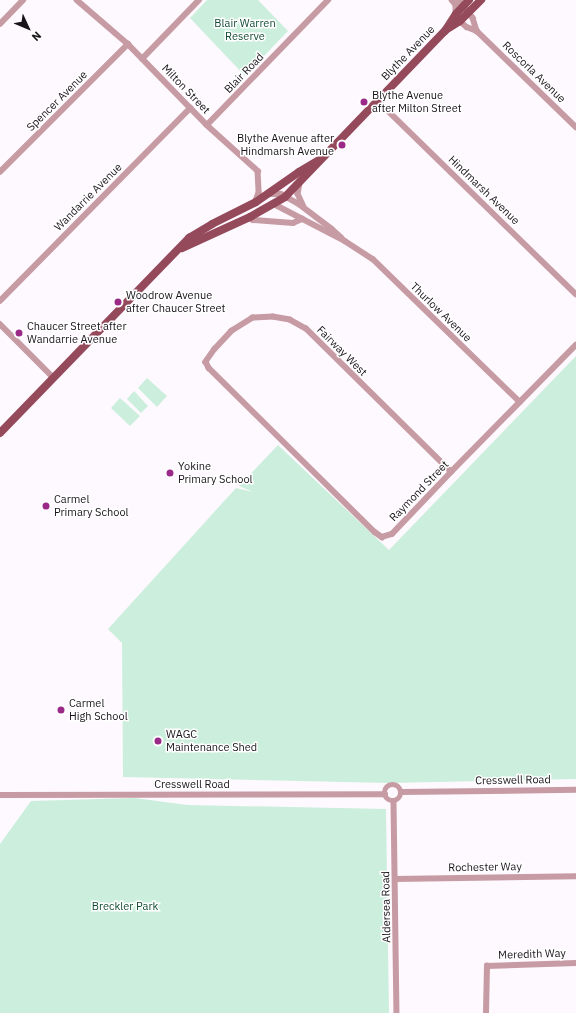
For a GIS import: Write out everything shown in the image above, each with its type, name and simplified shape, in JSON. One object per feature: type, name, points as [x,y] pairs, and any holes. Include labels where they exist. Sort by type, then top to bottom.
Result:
[{"type":"main road","name":"Blythe Avenue","points":[[181,248],[250,217],[285,197],[445,31],[458,18],[468,13],[481,0]]},
{"type":"main road","name":"Blythe Avenue","points":[[458,18],[464,2]]},
{"type":"main road","name":"Blythe Avenue","points":[[0,433],[53,377],[197,232],[256,202],[319,160]]},
{"type":"street","points":[[0,24],[23,0]]},
{"type":"street","name":"Milton Street","points":[[77,0],[128,44],[207,125],[258,170],[260,193],[256,202]]},
{"type":"street","points":[[142,59],[199,0]]},
{"type":"street","name":"Blair Road","points":[[207,125],[328,0]]},
{"type":"street","points":[[452,0],[456,5],[458,18]]},
{"type":"street","name":"Roscorla Avenue","points":[[464,2],[468,13],[473,18],[477,31]]},
{"type":"street","name":"Roscorla Avenue","points":[[458,18],[467,27],[477,31],[576,127]]},
{"type":"street","name":"Spencer Avenue","points":[[0,172],[128,44]]},
{"type":"street","name":"Hindmarsh Avenue","points":[[377,100],[576,294]]},
{"type":"street","name":"Wandarrie Avenue","points":[[0,301],[190,108]]},
{"type":"street","points":[[300,183],[298,194],[305,209]]},
{"type":"street","name":"Thurlow Avenue","points":[[268,194],[281,194],[305,209],[332,229],[344,241]]},
{"type":"street","name":"Thurlow Avenue","points":[[274,204],[344,241],[373,259],[520,402]]},
{"type":"street","points":[[250,217],[253,220],[293,223],[302,219]]},
{"type":"street","name":"Fairway West","points":[[206,362],[215,349],[232,331],[253,318],[273,317],[290,320],[306,329],[451,472]]},
{"type":"street","points":[[0,324],[53,377]]},
{"type":"street","name":"Raymond Street","points":[[206,362],[209,368],[375,532],[382,537],[392,534],[576,345]]},
{"type":"street","name":"Cresswell Road","points":[[0,795],[385,794],[387,788],[392,785],[398,787],[401,792],[576,790]]},
{"type":"street","points":[[385,794],[387,799],[394,802],[400,798],[401,792]]},
{"type":"street","name":"Aldersea Road","points":[[394,802],[397,1013]]},
{"type":"street","name":"Rochester Way","points":[[395,880],[576,876]]},
{"type":"street","name":"Meredith Way","points":[[486,1013],[487,966],[576,963]]},
{"type":"green space","name":"Blair Warren Reserve","points":[[207,0],[258,0],[288,31],[245,76],[190,18]]},
{"type":"green space","points":[[576,356],[576,779],[389,783],[123,777],[122,643],[108,629],[236,488],[253,492],[239,486],[278,445],[389,550]]},
{"type":"green space","points":[[147,378],[167,396],[157,407],[138,388]]},
{"type":"green space","points":[[134,391],[148,406],[141,413],[127,399]]},
{"type":"green space","points":[[120,398],[140,416],[130,426],[111,408]]},
{"type":"green space","name":"Breckler Park","points":[[135,798],[187,805],[386,809],[389,1013],[0,1013],[0,844],[31,801]]},
{"type":"place","name":"Blythe Avenue after Milton Street","points":[[364,102]]},
{"type":"place","name":"Blythe Avenue after Hindmarsh Avenue","points":[[342,145]]},
{"type":"place","name":"Woodrow Avenue after Chaucer Street","points":[[118,302]]},
{"type":"place","name":"Chaucer Street after Wandarrie Avenue","points":[[19,333]]},
{"type":"place","name":"Yokine Primary School","points":[[170,473]]},
{"type":"place","name":"Carmel Primary School","points":[[46,506]]},
{"type":"place","name":"Carmel High School","points":[[61,710]]},
{"type":"place","name":"WAGC Maintenance Shed","points":[[158,741]]}]
